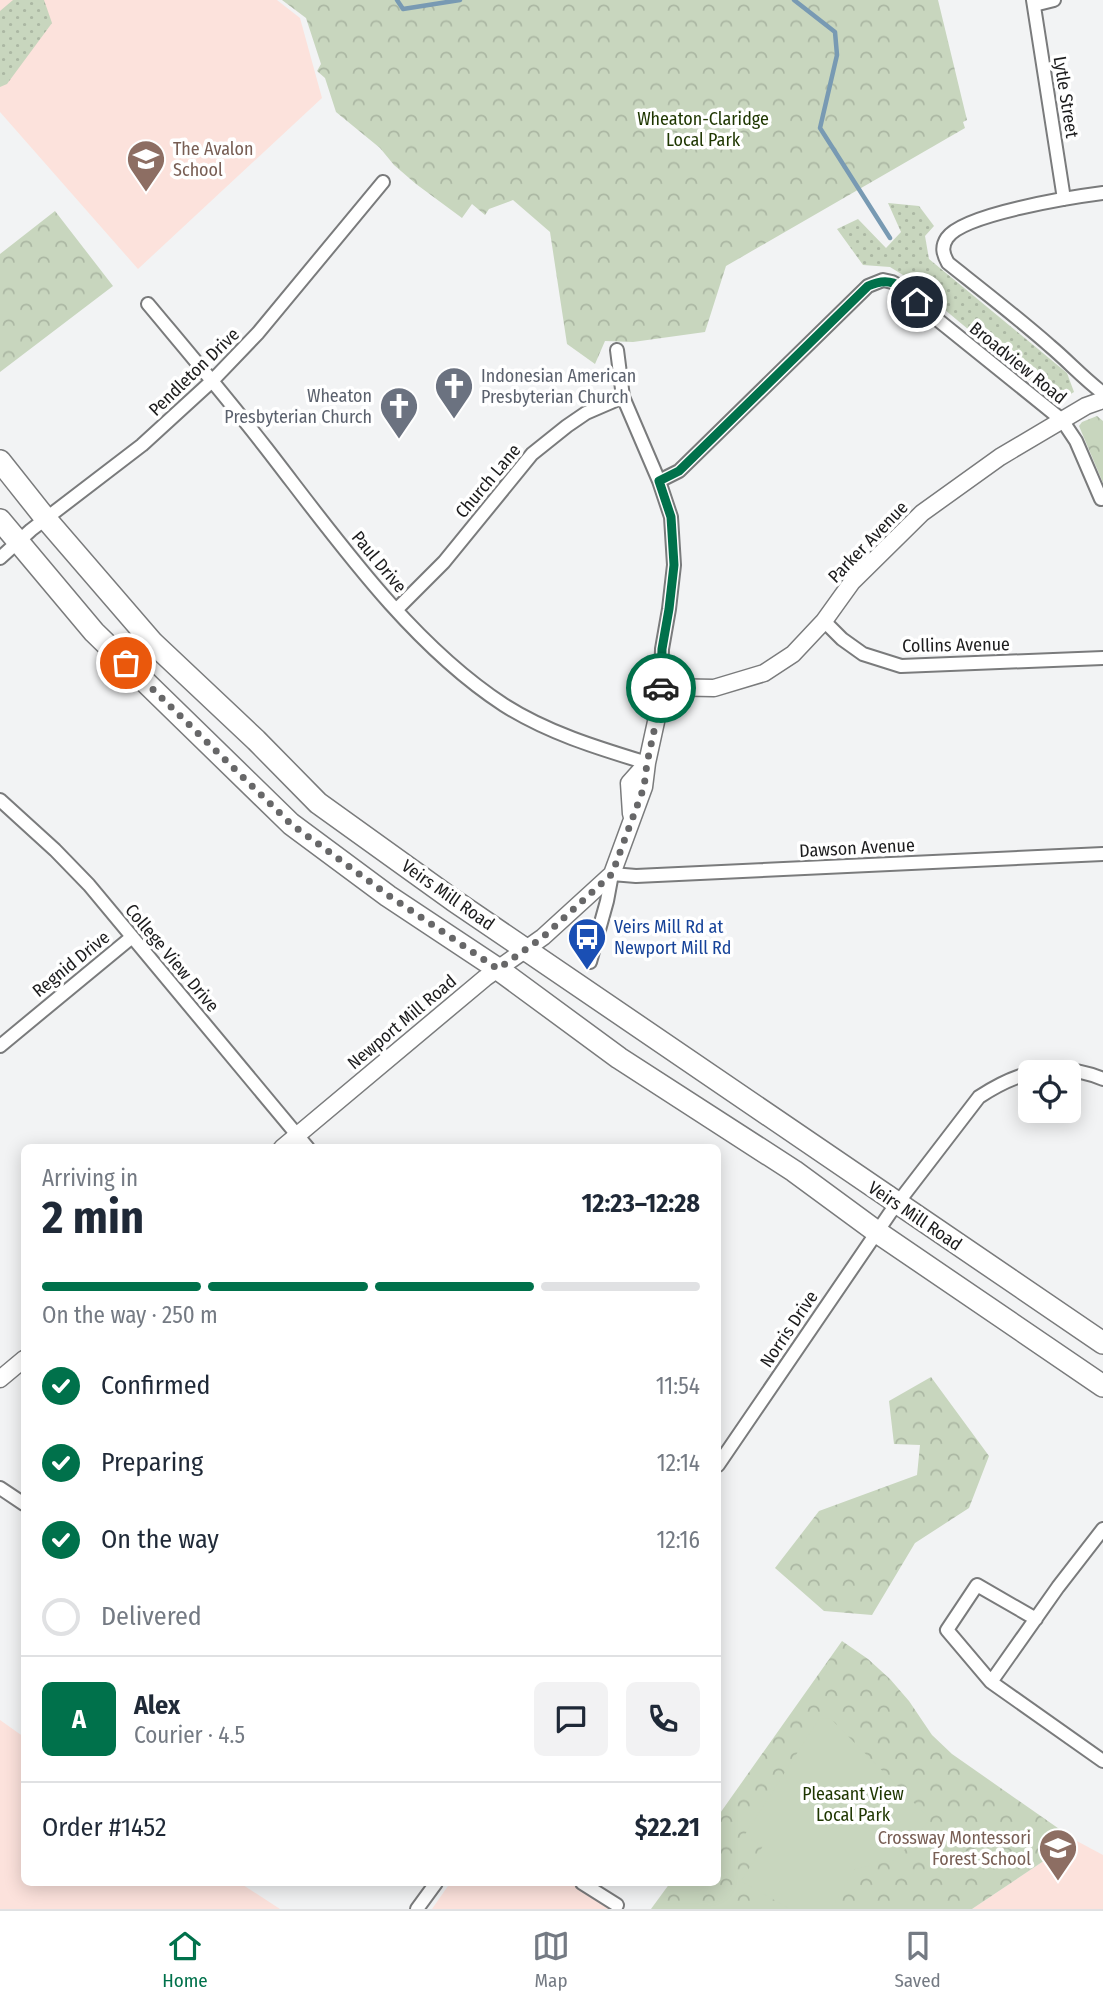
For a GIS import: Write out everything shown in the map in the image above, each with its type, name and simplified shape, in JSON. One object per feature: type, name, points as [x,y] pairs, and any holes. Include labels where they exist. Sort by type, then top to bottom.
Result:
[{"type":"main road","name":"Veirs Mill Road","points":[[0,461],[46,519],[153,643],[318,803],[893,1208],[1103,1343]]},
{"type":"main road","name":"Veirs Mill Road","points":[[0,520],[94,632],[291,824],[388,895],[498,969],[619,1058],[794,1171],[1103,1386]]},
{"type":"street","points":[[1033,2],[1054,0]]},
{"type":"street","name":"Lytle Street","points":[[1033,2],[1063,199]]},
{"type":"street","name":"Pendleton Drive","points":[[0,558],[142,445],[212,381],[258,333],[383,182]]},
{"type":"street","points":[[1063,199],[1103,193]]},
{"type":"street","name":"Broadview Road","points":[[1063,199],[973,221],[948,235],[943,246],[944,255],[948,263],[1040,337],[1103,393]]},
{"type":"street","name":"Broadview Road","points":[[659,481],[679,471],[868,286],[883,280],[901,287],[1062,420],[1076,442],[1101,499]]},
{"type":"street","name":"Paul Drive","points":[[148,304],[370,579],[440,655],[505,705],[554,732],[647,763]]},
{"type":"street","name":"Newport Mill Road","points":[[590,962],[612,874],[644,787],[659,708],[662,649],[674,565],[671,517],[659,481],[623,397],[617,350]]},
{"type":"street","name":"Church Lane","points":[[397,609],[444,562],[532,454],[586,413],[623,397]]},
{"type":"street","name":"Parker Avenue","points":[[661,687],[714,688],[765,673],[793,654],[824,621],[852,582],[922,513],[1000,457],[1086,406],[1103,400]]},
{"type":"street","name":"Collins Avenue","points":[[824,621],[842,639],[863,654],[901,666],[1103,657]]},
{"type":"street","name":"College View Drive","points":[[0,800],[72,867],[302,1142]]},
{"type":"street","name":"Dawson Avenue","points":[[612,874],[636,876],[1103,854]]},
{"type":"street","name":"Newport Mill Road","points":[[302,1142],[498,969],[543,937],[612,874]]},
{"type":"street","name":"Regnid Drive","points":[[0,1046],[132,937]]},
{"type":"street","name":"Norris Drive","points":[[721,1461],[893,1208],[979,1097],[998,1084],[1023,1074],[1059,1069],[1087,1073],[1103,1079]]},
{"type":"street","points":[[0,1379],[21,1362]]},
{"type":"street","points":[[0,1488],[21,1502]]},
{"type":"street","points":[[991,1682],[1103,1529]]},
{"type":"street","points":[[1036,1619],[976,1586],[947,1629],[991,1682],[1103,1761]]},
{"type":"street","points":[[417,1909],[434,1886]]},
{"type":"street","points":[[587,1886],[617,1905]]},
{"type":"shaded area","name":"The Avalon School","points":[[0,0],[277,0],[300,18],[322,98],[138,269],[0,112]]},
{"type":"shaded area","points":[[0,1720],[21,1735],[21,1886],[245,1886],[280,1909],[0,1909]]},
{"type":"shaded area","name":"Crossway Montessori Forest School","points":[[1075,1840],[1103,1855],[1103,1909],[972,1909]]},
{"type":"shaded area","points":[[448,1886],[575,1886],[610,1909],[432,1909]]},
{"type":"green space","points":[[13,0],[44,0],[52,23],[7,84],[0,87],[0,11]]},
{"type":"green space","name":"Wheaton-Claridge Local Park","points":[[282,0],[938,0],[967,120],[963,122],[965,128],[726,266],[705,332],[633,342],[605,341],[595,364],[567,344],[550,232],[513,200],[489,209],[485,215],[472,204],[462,218],[394,165],[380,148],[336,112],[325,78],[317,71],[321,64],[306,18]]},
{"type":"green space","points":[[888,203],[919,206],[934,226],[925,236],[929,259],[1067,373],[1074,392],[1061,400],[1046,394],[903,275],[890,267],[863,265],[837,229],[858,219],[886,248],[901,232]]},
{"type":"green space","points":[[55,211],[113,286],[0,372],[0,254]]},
{"type":"green space","points":[[1097,416],[1103,421],[1103,483],[1079,426]]},
{"type":"green space","points":[[931,1377],[989,1456],[969,1508],[915,1543],[872,1615],[824,1611],[775,1568],[819,1511],[917,1475],[920,1445],[894,1444],[889,1401]]},
{"type":"green space","name":"Pleasant View Local Park","points":[[842,1641],[890,1679],[932,1735],[952,1754],[1075,1840],[972,1909],[651,1909],[668,1886],[721,1886],[721,1812]]},
{"type":"green space","points":[[830,1718],[930,1819],[896,1860],[855,1869],[831,1909],[790,1909],[741,1881],[763,1846],[744,1836],[819,1719]]},
{"type":"waterway","points":[[397,0],[403,9],[460,0]]},
{"type":"waterway","points":[[794,0],[835,32],[837,55],[820,128],[890,238]]},
{"type":"way so far","points":[[126,663],[291,824],[388,895],[498,969],[543,937],[612,874],[644,787],[661,688]]},
{"type":"place","name":"The Avalon School","points":[[146,193]]},
{"type":"place","name":"Indonesian American Presbyterian Church","points":[[454,420]]},
{"type":"place","name":"Wheaton Presbyterian Church","points":[[399,440]]},
{"type":"place","name":"Veirs Mill Rd at Newport Mill Rd","points":[[587,971]]},
{"type":"place","name":"Crossway Montessori Forest School","points":[[1058,1882]]},
{"type":"route","points":[[661,688],[662,649],[674,565],[671,517],[659,481],[679,471],[868,286],[883,280],[892,282],[917,302]]}]
